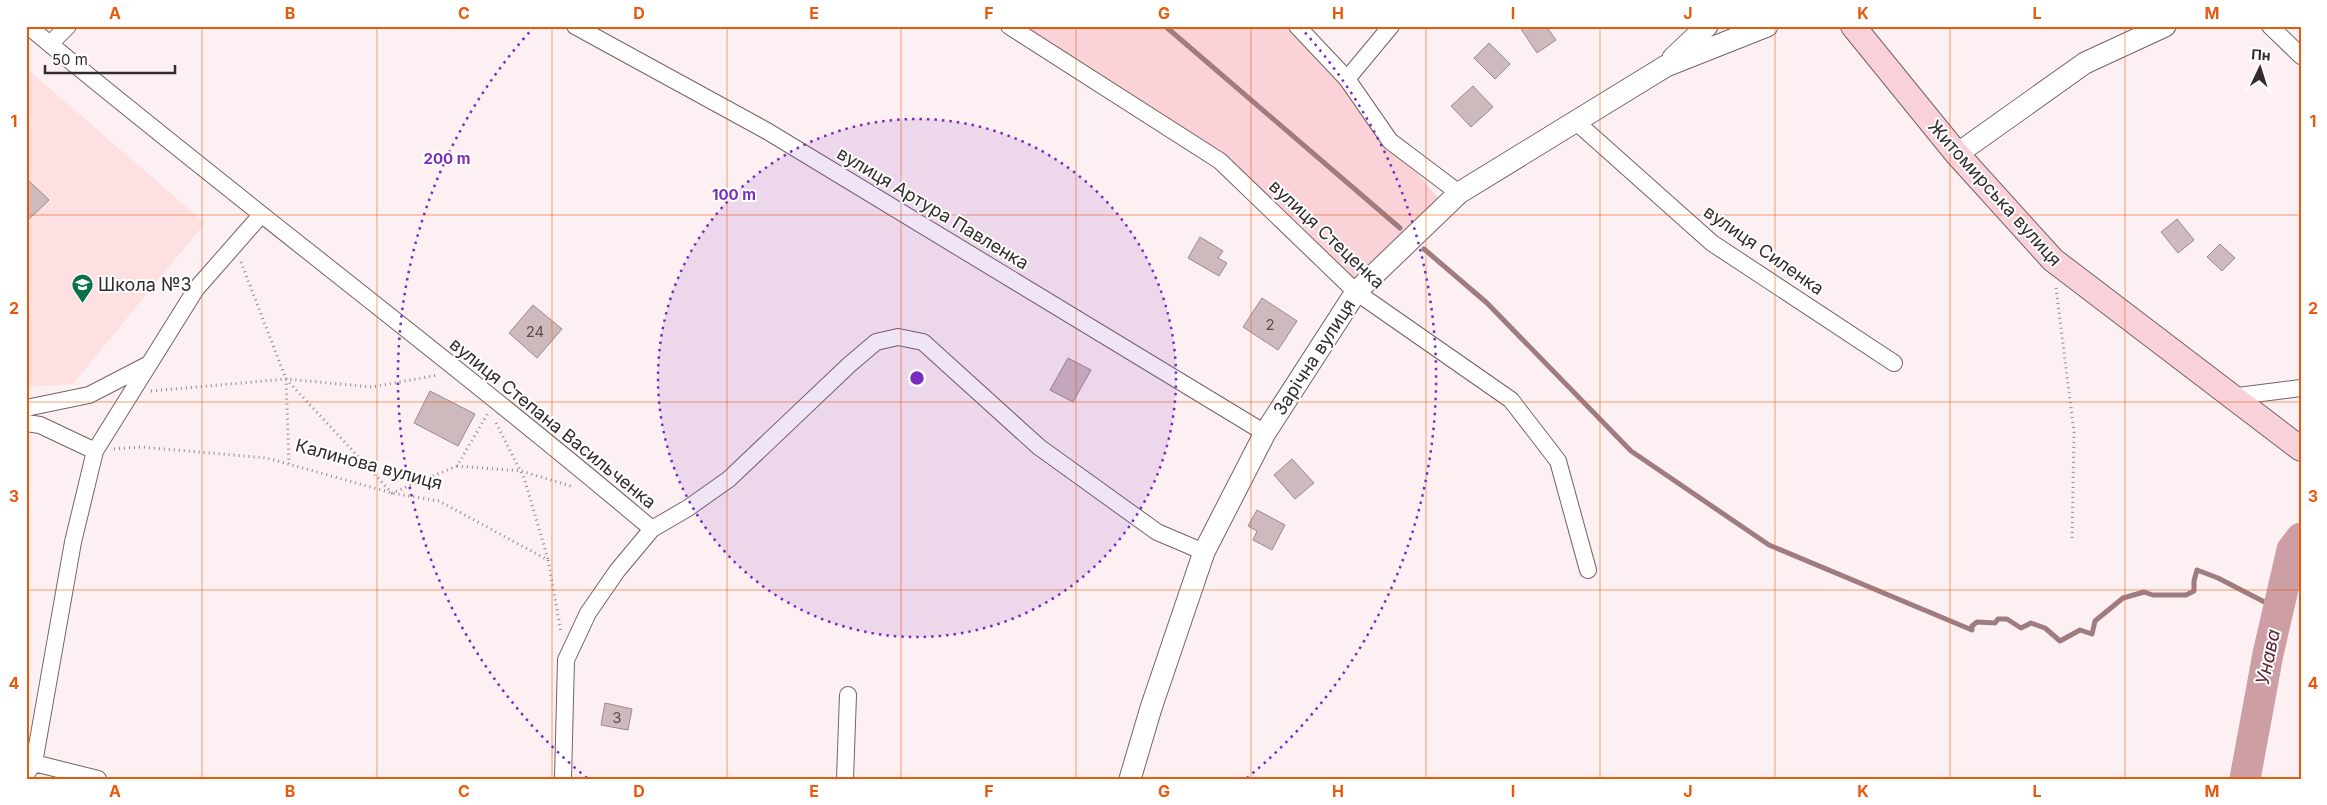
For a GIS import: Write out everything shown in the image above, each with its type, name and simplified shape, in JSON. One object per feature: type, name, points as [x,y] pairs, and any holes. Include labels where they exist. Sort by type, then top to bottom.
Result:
[{"type":"main road","name":"Житомирська вулиця","points":[[1853,26],[1957,154],[2052,260],[2301,449]]},
{"type":"street","name":"вулиця Степана Васильченка","points":[[28,26],[261,216],[550,443],[652,530],[688,508],[729,479],[849,364],[876,342],[898,337],[923,342],[1039,447],[1149,527],[1204,552]]},
{"type":"street","points":[[50,44],[68,26]]},
{"type":"street","name":"вулиця Артура Павленка","points":[[575,26],[767,131],[1265,433]]},
{"type":"street","name":"вулиця Стеценка","points":[[1009,26],[1220,161],[1356,292],[1511,400],[1558,461],[1588,570]]},
{"type":"street","points":[[1297,26],[1347,79],[1390,141],[1459,193]]},
{"type":"street","points":[[1347,79],[1390,26]]},
{"type":"street","name":"Зарічна вулиця","points":[[1666,66],[1707,26]]},
{"type":"street","name":"Зарічна вулиця","points":[[1130,779],[1151,708],[1204,552],[1265,433],[1356,292],[1459,193],[1574,120],[1666,66],[1767,26]]},
{"type":"street","points":[[1957,154],[2085,63],[2165,26]]},
{"type":"street","points":[[2270,26],[2301,56]]},
{"type":"street","name":"вулиця Силенка","points":[[1574,120],[1712,243],[1894,363]]},
{"type":"street","points":[[98,779],[30,769],[73,542],[95,452],[196,289],[261,216]]},
{"type":"street","points":[[26,408],[89,395],[149,364]]},
{"type":"street","points":[[2230,396],[2301,388]]},
{"type":"street","points":[[26,423],[40,425],[95,452]]},
{"type":"street","points":[[563,779],[566,660],[588,613],[617,571],[652,530]]},
{"type":"street","points":[[845,779],[848,695]]},
{"type":"path","points":[[235,245],[286,379],[289,464]]},
{"type":"path","points":[[2052,260],[2074,432],[2072,541]]},
{"type":"path","points":[[131,393],[286,379],[372,387],[458,371]]},
{"type":"path","points":[[286,379],[392,493],[457,466],[520,471],[578,488]]},
{"type":"path","points":[[457,466],[490,410],[520,471],[548,560],[566,660]]},
{"type":"path","name":"Калинова вулиця","points":[[95,452],[141,447],[267,458],[392,493],[439,501],[548,560]]},
{"type":"shaded area","points":[[1009,26],[1292,26],[1445,206],[1356,292],[1220,161]]},
{"type":"shaded area","name":"Школа №3","points":[[26,68],[205,223],[73,384],[26,387]]},
{"type":"building","points":[[1519,26],[1546,26],[1556,40],[1537,53]]},
{"type":"building","points":[[1489,43],[1510,64],[1495,79],[1474,58]]},
{"type":"building","points":[[1473,86],[1493,107],[1471,127],[1451,106]]},
{"type":"building","points":[[26,178],[49,200],[26,222]]},
{"type":"building","points":[[2177,219],[2194,240],[2178,253],[2161,232]]},
{"type":"building","points":[[1200,237],[1223,251],[1218,258],[1227,263],[1219,276],[1188,258]]},
{"type":"building","points":[[2220,244],[2235,258],[2222,271],[2207,257]]},
{"type":"building","points":[[1262,298],[1297,321],[1278,350],[1243,327]]},
{"type":"building","points":[[533,305],[562,329],[537,358],[509,333]]},
{"type":"building","points":[[1068,358],[1091,370],[1073,402],[1050,390]]},
{"type":"building","points":[[430,391],[475,414],[458,446],[414,423]]},
{"type":"building","points":[[1292,459],[1314,483],[1295,499],[1274,475]]},
{"type":"building","points":[[1257,510],[1285,525],[1272,550],[1253,540],[1257,531],[1248,526]]},
{"type":"building","points":[[605,703],[632,709],[628,730],[601,725]]},
{"type":"waterway","points":[[1165,26],[1400,228]]},
{"type":"waterway","points":[[1424,249],[1487,303],[1631,451],[1769,545],[1972,630],[1972,626],[1977,622],[1995,623],[1998,619],[2007,619],[2021,628],[2031,623],[2045,628],[2060,641],[2080,630],[2092,634],[2095,621],[2123,598],[2144,592],[2153,595],[2186,595],[2194,591],[2197,570],[2218,578],[2278,609]]},
{"type":"waterway","name":"Унава","points":[[2245,779],[2268,654],[2292,550],[2301,538]]},
{"type":"place","name":"Школа №3","points":[[82,303]]}]
